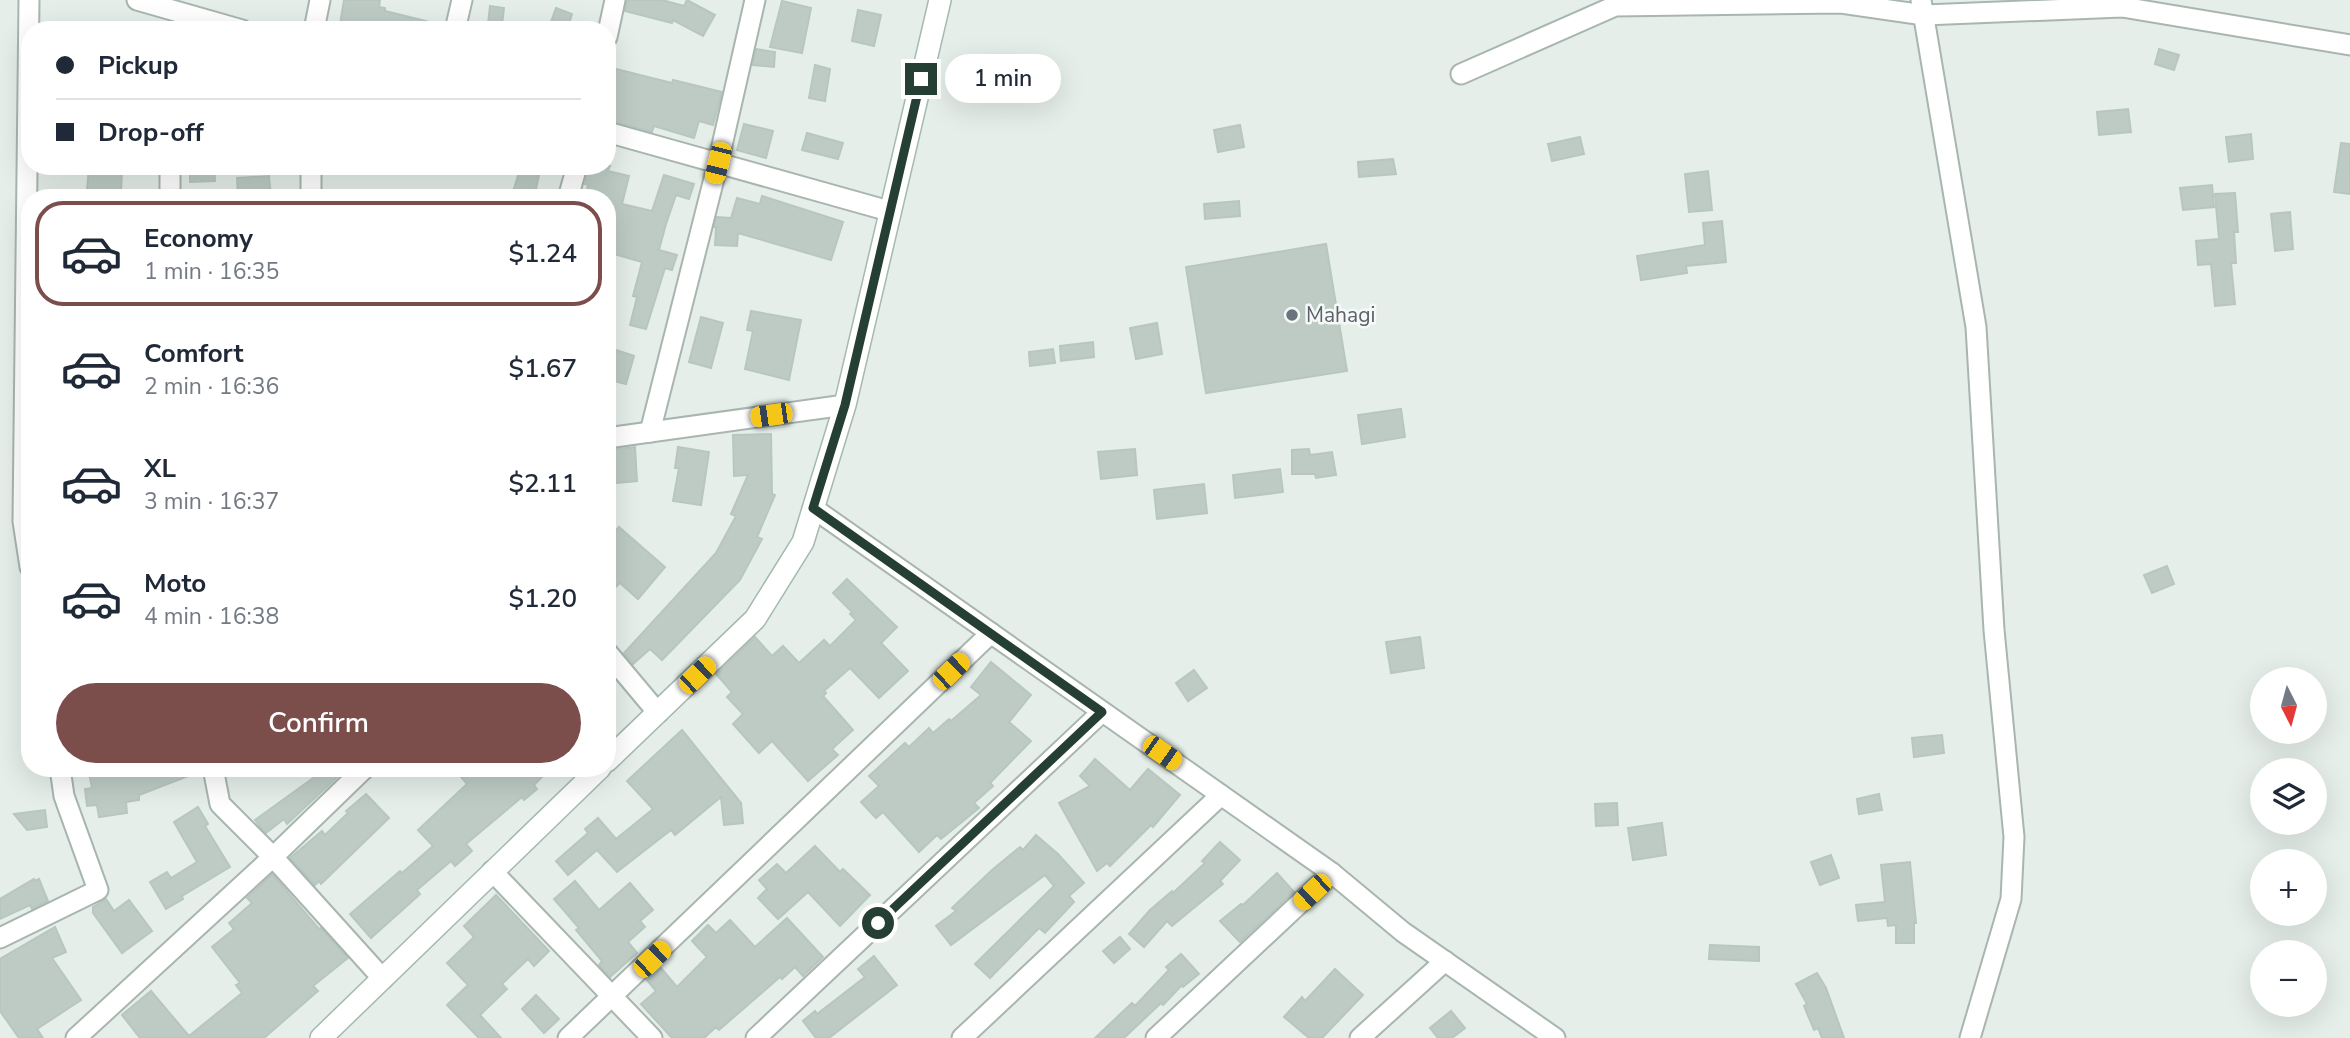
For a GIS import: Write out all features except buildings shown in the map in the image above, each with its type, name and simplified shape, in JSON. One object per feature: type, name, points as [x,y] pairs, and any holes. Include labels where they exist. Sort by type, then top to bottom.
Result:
[{"type":"main road","points":[[616,753],[755,619],[803,542],[845,405],[940,0]]},
{"type":"main road","points":[[321,1038],[591,777]]},
{"type":"street","points":[[29,0],[29,21]]},
{"type":"street","points":[[137,0],[172,5],[217,21]]},
{"type":"street","points":[[316,21],[320,0]]},
{"type":"street","points":[[457,21],[462,0]]},
{"type":"street","points":[[610,21],[615,0]]},
{"type":"street","points":[[650,432],[718,163],[755,0]]},
{"type":"street","points":[[1461,74],[1615,6],[1842,3],[1922,7],[2122,7],[2350,45]]},
{"type":"street","points":[[1922,7],[1976,327],[1994,630],[2014,837],[2011,900],[1970,1038]]},
{"type":"street","points":[[616,135],[889,211]]},
{"type":"street","points":[[616,437],[845,405]]},
{"type":"street","points":[[813,508],[1332,873],[1403,932],[1555,1038]]},
{"type":"street","points":[[568,1038],[991,633]]},
{"type":"street","points":[[616,663],[658,713]]},
{"type":"street","points":[[756,1038],[1102,712]]},
{"type":"street","points":[[0,938],[98,890],[64,796],[61,777]]},
{"type":"street","points":[[215,777],[220,804],[273,857],[383,979]]},
{"type":"street","points":[[76,1038],[356,777]]},
{"type":"street","points":[[962,1038],[1221,795]]},
{"type":"street","points":[[492,871],[652,1038]]},
{"type":"street","points":[[1156,1038],[1332,873]]},
{"type":"street","points":[[1360,1038],[1445,961]]},
{"type":"place","name":"Mahagi","points":[[1292,315]]},
{"type":"route","points":[[878,923],[1102,712],[813,508],[845,405],[921,79]]}]
